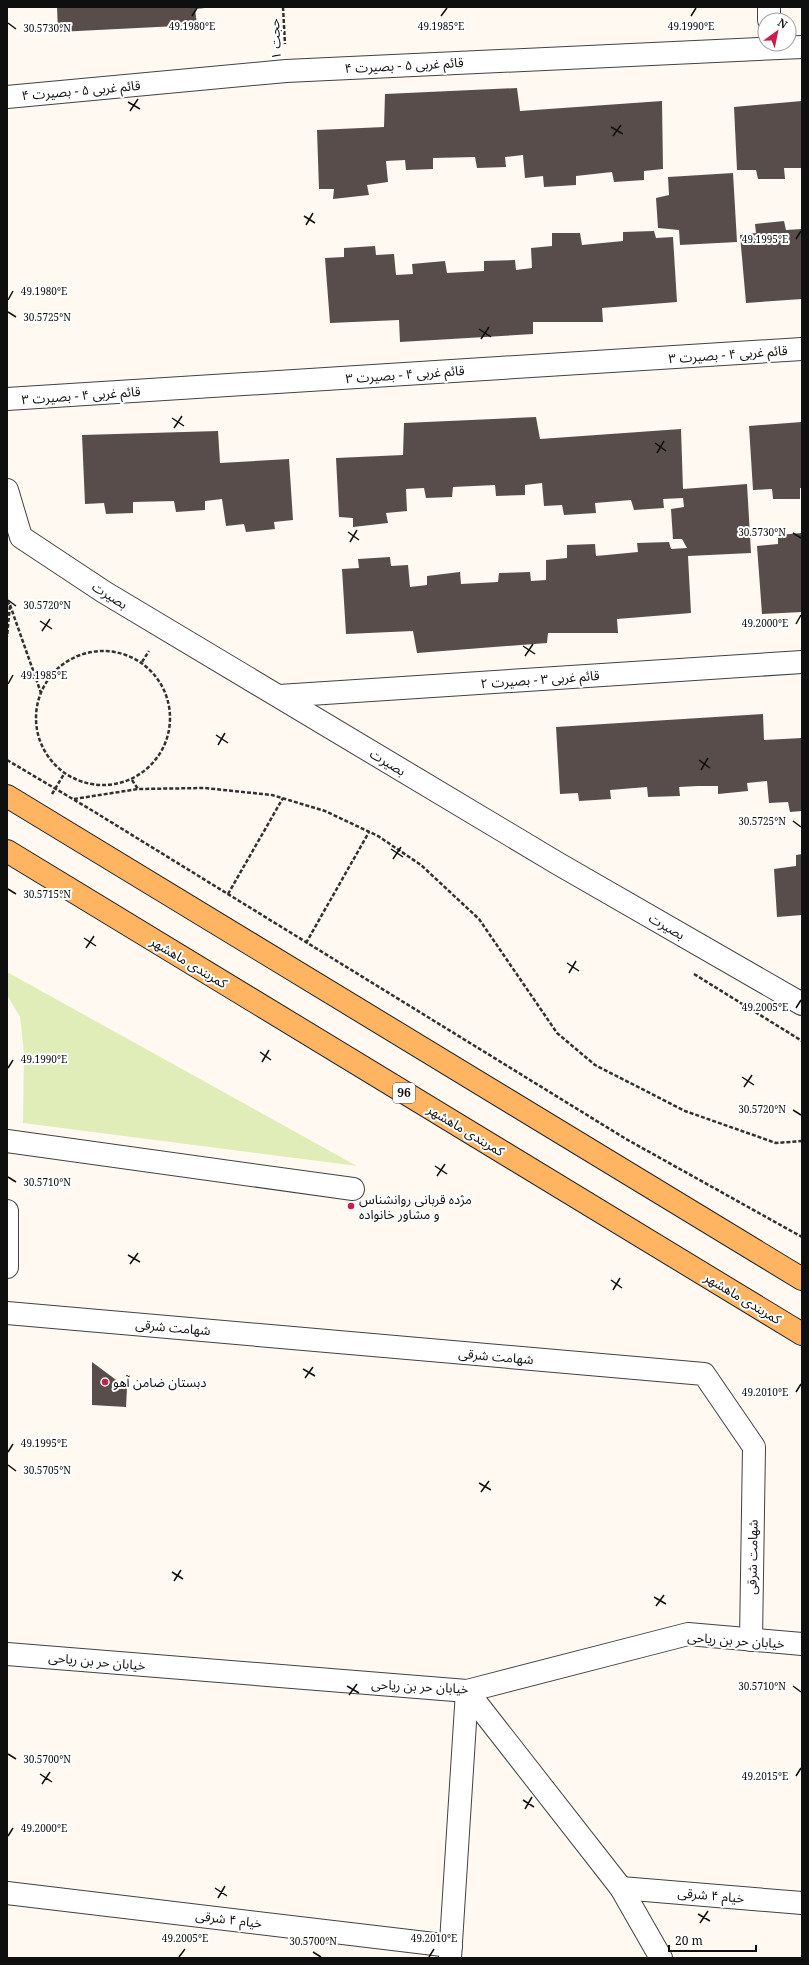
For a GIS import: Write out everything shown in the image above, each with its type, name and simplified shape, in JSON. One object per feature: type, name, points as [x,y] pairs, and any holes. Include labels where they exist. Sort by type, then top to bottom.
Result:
[{"type":"main road","points":[[7,796],[802,1279]]},
{"type":"main road","name":"کمربندی ماهشهر","points":[[7,851],[802,1334]]},
{"type":"street","name":"قائم غربی ۵ - بصیرت ۴","points":[[7,97],[286,71],[757,47]]},
{"type":"street","name":"قائم غربی ۴ - بصیرت ۳","points":[[7,399],[802,349]]},
{"type":"street","name":"بصیرت","points":[[7,490],[21,537],[104,592],[557,863],[798,999]]},
{"type":"street","name":"قائم غربی ۳ - بصیرت ۲","points":[[279,696],[802,662]]},
{"type":"street","points":[[7,1141],[353,1189]]},
{"type":"street","points":[[7,1211],[7,1267]]},
{"type":"street","name":"شهامت شرقی","points":[[7,1313],[704,1374],[754,1447],[751,1640]]},
{"type":"street","name":"خیابان حر بن ریاحی","points":[[7,1654],[467,1691],[688,1634],[802,1644]]},
{"type":"street","points":[[467,1691],[621,1888],[661,1958]]},
{"type":"street","points":[[451,1952],[467,1691]]},
{"type":"street","name":"خیام ۴ شرقی","points":[[621,1888],[802,1903]]},
{"type":"street","name":"خیام ۴ شرقی","points":[[7,1893],[451,1952]]},
{"type":"path","name":"حجت ۱","points":[[283,7],[286,71]]},
{"type":"path","points":[[7,601],[10,605],[42,694]]},
{"type":"path","points":[[7,637],[10,605]]},
{"type":"path","points":[[109,650],[142,662],[165,690],[171,724],[159,757],[132,780],[97,786],[64,774],[41,747],[34,712],[47,678],[74,656],[109,650]]},
{"type":"path","points":[[7,760],[74,799],[626,1139],[802,1236]]},
{"type":"path","points":[[132,780],[138,789]]},
{"type":"path","points":[[74,799],[138,789],[205,788],[272,795],[325,811],[369,832],[421,865],[478,919],[557,1033],[595,1065],[685,1111],[776,1143],[802,1140]]},
{"type":"path","points":[[228,894],[283,798]]},
{"type":"path","points":[[292,969],[369,832]]},
{"type":"green space","points":[[7,972],[357,1166],[23,1123],[24,1053],[20,1017],[7,995]]},
{"type":"building","points":[[57,7],[205,8],[195,9],[197,25],[58,32]]},
{"type":"building","points":[[517,88],[520,111],[662,101],[663,169],[644,171],[644,180],[614,182],[612,172],[576,176],[576,185],[544,187],[543,176],[525,178],[523,155],[505,157],[506,167],[477,168],[475,157],[433,158],[433,169],[406,170],[405,160],[386,161],[388,182],[367,185],[369,195],[333,199],[334,189],[319,189],[317,130],[384,127],[385,94]]},
{"type":"building","points":[[802,101],[802,168],[784,168],[785,179],[758,179],[756,170],[737,170],[734,107]]},
{"type":"building","points":[[733,173],[737,242],[680,245],[679,230],[658,228],[656,198],[669,195],[668,177]]},
{"type":"building","points":[[784,221],[786,230],[802,229],[802,299],[746,303],[740,235],[756,233],[755,224]]},
{"type":"building","points":[[654,231],[656,238],[673,237],[677,302],[602,308],[603,322],[533,322],[533,334],[468,338],[400,342],[399,320],[330,323],[325,258],[344,257],[344,248],[375,246],[376,255],[394,254],[396,275],[413,274],[412,264],[445,261],[447,273],[484,271],[484,261],[515,260],[516,270],[532,268],[531,248],[552,246],[552,233],[580,233],[582,245],[623,241],[623,232]]},
{"type":"building","points":[[536,417],[540,439],[681,429],[683,489],[747,484],[751,553],[688,556],[691,613],[617,619],[618,633],[548,633],[547,643],[417,653],[413,631],[346,634],[342,569],[359,568],[358,559],[390,557],[391,566],[408,565],[410,587],[427,585],[427,576],[460,572],[461,584],[498,582],[499,573],[530,572],[531,581],[546,580],[546,560],[567,558],[567,545],[595,544],[596,556],[638,552],[637,543],[669,542],[671,549],[687,548],[682,539],[673,539],[671,509],[684,507],[683,498],[663,499],[664,508],[634,510],[631,500],[595,503],[596,513],[564,515],[562,505],[544,506],[542,483],[525,485],[525,495],[496,496],[495,485],[453,487],[452,497],[426,498],[424,488],[406,489],[407,511],[386,513],[388,523],[353,527],[353,518],[339,517],[336,458],[403,455],[404,423]]},
{"type":"building","points":[[802,422],[802,488],[800,488],[800,499],[773,499],[772,489],[753,490],[749,426]]},
{"type":"building","points":[[218,431],[220,463],[289,459],[293,520],[274,522],[275,529],[246,532],[244,524],[226,526],[222,499],[205,501],[205,510],[176,512],[174,501],[133,502],[133,513],[106,514],[104,503],[85,504],[82,435]]},
{"type":"building","points":[[802,533],[802,612],[762,614],[757,546],[778,544],[778,535]]},
{"type":"building","points":[[763,714],[764,740],[802,738],[802,811],[790,812],[788,802],[769,803],[767,781],[747,783],[748,791],[718,794],[718,786],[698,786],[679,787],[680,796],[648,797],[647,787],[610,790],[611,799],[579,801],[578,793],[560,794],[556,727]]},
{"type":"building","points":[[802,854],[802,915],[777,917],[774,869],[796,866],[796,855]]},
{"type":"building","name":"دبستان ضامن آهو","points":[[92,1362],[127,1388],[126,1407],[92,1405]]},
{"type":"place","name":"مژده قربانی روانشناس و مشاور خانواده","points":[[351,1206]]},
{"type":"place","name":"دبستان ضامن آهو","points":[[105,1382]]}]
